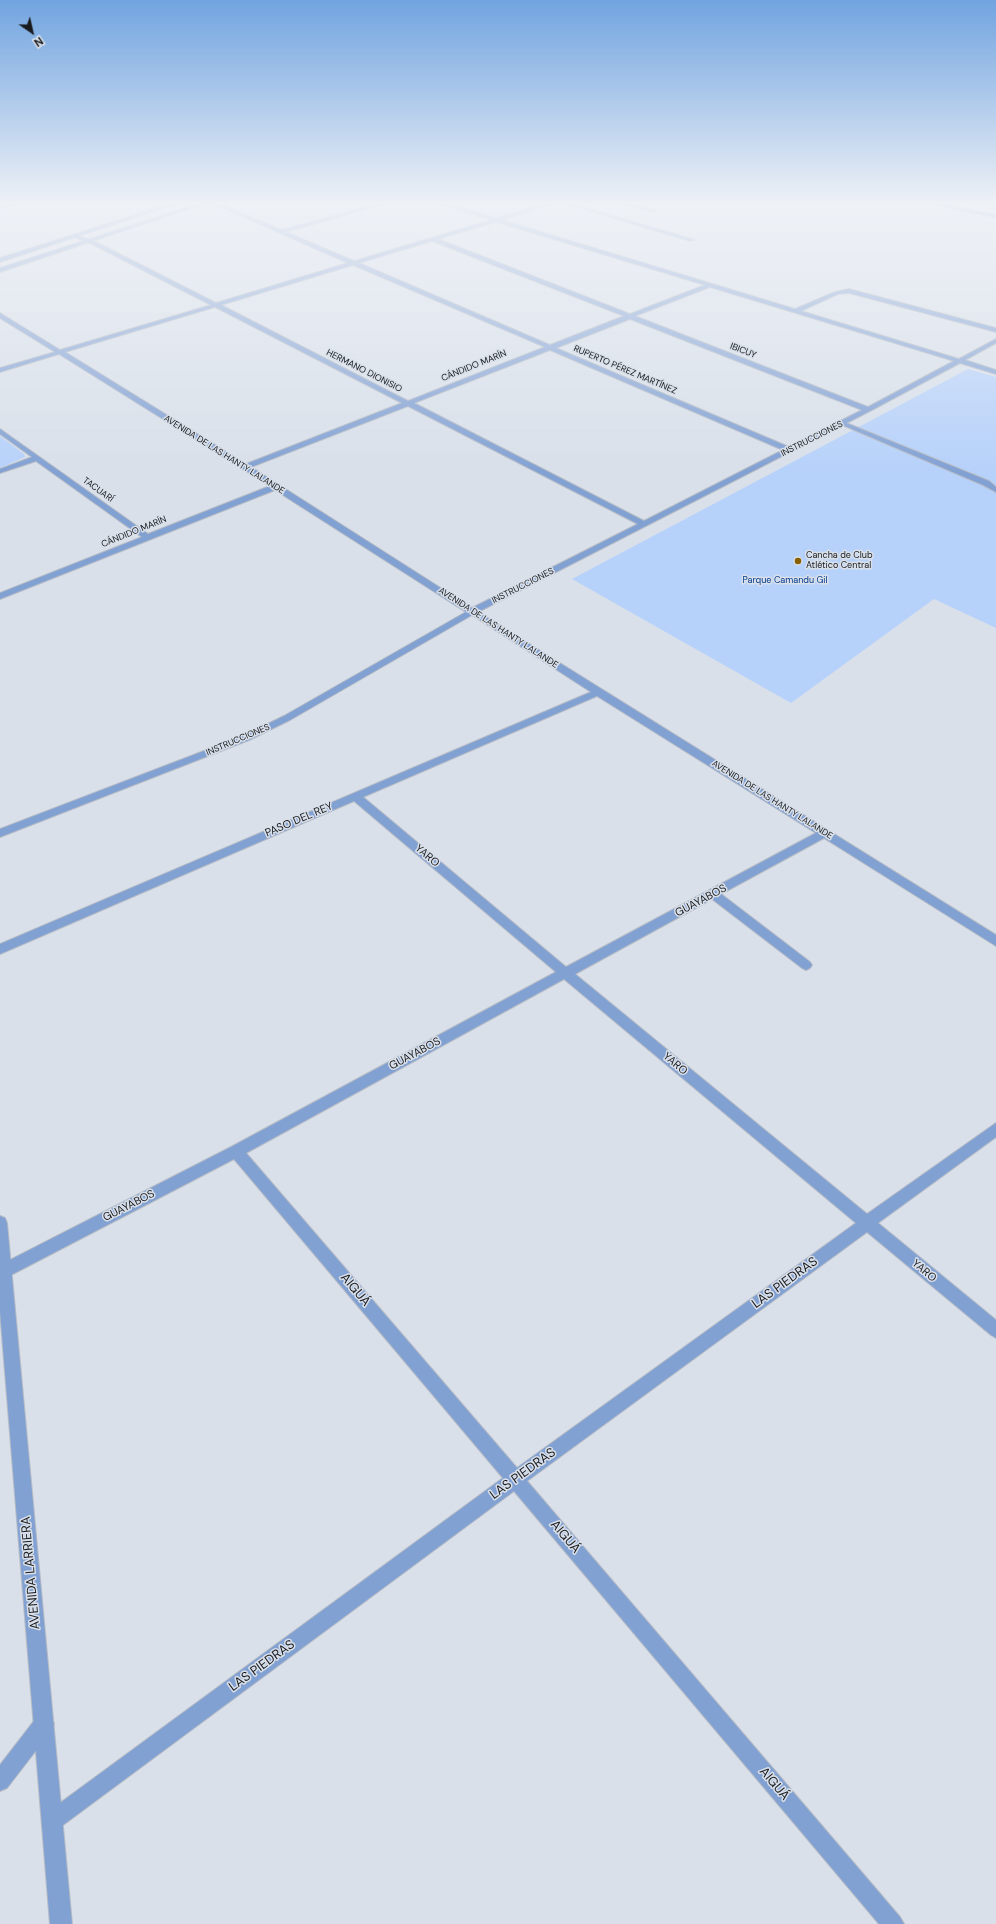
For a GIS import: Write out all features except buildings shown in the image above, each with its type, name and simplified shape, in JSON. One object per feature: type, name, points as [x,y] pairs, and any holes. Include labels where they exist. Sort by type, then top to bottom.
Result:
[{"type":"street","name":"HERMANO DIONISIO","points":[[190,292],[644,524]]},
{"type":"street","points":[[0,370],[259,292]]},
{"type":"street","name":"RUPERTO PÉREZ MARTÍNEZ","points":[[421,292],[789,450]]},
{"type":"street","name":"IBICUY","points":[[566,292],[868,410]]},
{"type":"street","name":"CÁNDIDO MARÍN","points":[[245,467],[692,292]]},
{"type":"street","points":[[732,292],[996,372]]},
{"type":"street","points":[[796,311],[838,293],[845,292]]},
{"type":"street","points":[[852,292],[996,330]]},
{"type":"street","name":"AVENIDA DE LAS HANTY LALANDE","points":[[0,315],[245,467],[598,692],[996,941]]},
{"type":"street","name":"INSTRUCCIONES","points":[[0,833],[246,738],[287,718],[473,611],[868,410],[996,341]]},
{"type":"street","points":[[842,423],[986,483],[996,490]]},
{"type":"street","name":"TACUARÍ","points":[[0,431],[148,538]]},
{"type":"street","points":[[0,472],[37,458]]},
{"type":"street","name":"CÁNDIDO MARÍN","points":[[0,596],[275,487]]},
{"type":"street","name":"PASO DEL REY","points":[[0,949],[598,692]]},
{"type":"street","name":"YARO","points":[[355,796],[565,973],[996,1330]]},
{"type":"street","name":"GUAYABOS","points":[[4,1271],[236,1151],[825,833]]},
{"type":"street","points":[[713,894],[806,965]]},
{"type":"street","name":"LAS PIEDRAS","points":[[52,1821],[516,1479],[996,1129]]},
{"type":"street","name":"AIGUÁ","points":[[236,1151],[893,1924]]},
{"type":"street","name":"AVENIDA LARRIERA","points":[[0,1223],[61,1924]]},
{"type":"street","points":[[0,1781],[44,1724]]},
{"type":"green space","name":"Parque Camandu Gil","points":[[968,369],[996,377],[996,628],[934,599],[791,703],[572,579]]},
{"type":"green space","points":[[0,436],[24,454],[25,457],[0,468]]},
{"type":"place","name":"Cancha de Club Atlético Central","points":[[798,561]]}]
